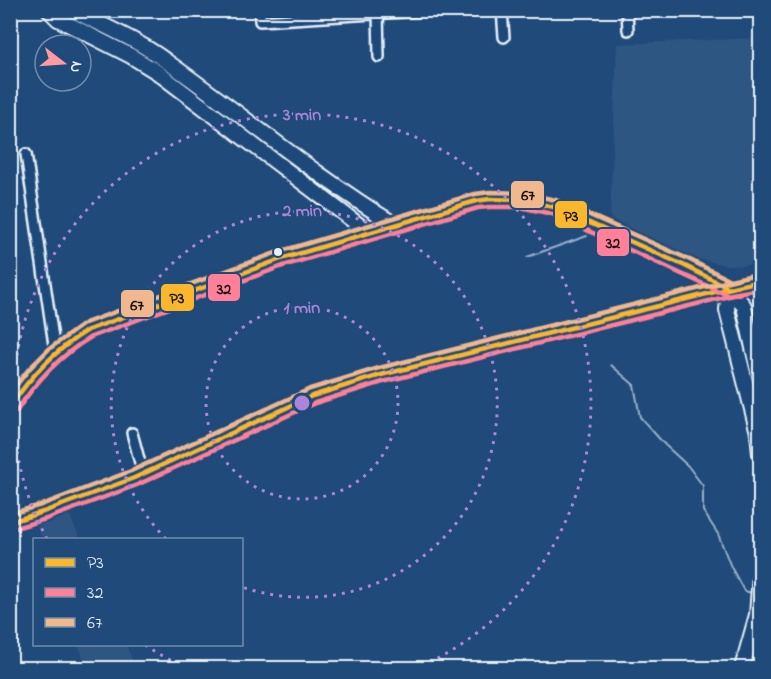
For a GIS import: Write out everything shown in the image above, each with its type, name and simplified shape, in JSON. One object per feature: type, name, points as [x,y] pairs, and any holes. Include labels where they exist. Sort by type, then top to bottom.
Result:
[{"type":"main road","points":[[10,408],[35,372],[55,352],[76,337],[108,322],[281,259],[476,201],[521,200],[554,207],[684,265],[729,288],[760,281]]},
{"type":"street","points":[[49,10],[58,18],[157,72],[368,232]]},
{"type":"street","points":[[74,10],[138,43],[165,60],[285,150],[394,224]]},
{"type":"street","points":[[260,10],[260,21],[438,10]]},
{"type":"street","points":[[502,10],[504,37]]},
{"type":"street","points":[[627,10],[628,30]]},
{"type":"street","points":[[378,12],[378,57]]},
{"type":"street","points":[[26,154],[55,352]]},
{"type":"street","points":[[729,288],[744,306],[760,380]]},
{"type":"street","points":[[729,288],[727,310],[759,433],[760,454]]},
{"type":"street","points":[[10,522],[143,474],[312,396],[381,375],[729,288]]},
{"type":"street","points":[[132,433],[143,474]]},
{"type":"street","points":[[742,669],[757,615],[760,574]]},
{"type":"street","points":[[758,669],[760,660]]},
{"type":"shaded area","points":[[760,38],[760,262],[743,266],[725,265],[689,257],[610,218],[617,44]]},
{"type":"shaded area","points":[[69,514],[80,538],[42,538],[37,526]]},
{"type":"shaded area","points":[[78,646],[126,646],[136,668],[87,668]]},
{"type":"waterway","points":[[527,257],[587,236]]},
{"type":"waterway","points":[[611,365],[634,385],[640,417],[688,466],[703,486],[703,511],[718,534],[731,567],[744,591],[752,593]]},
{"type":"transit line","name":"67","points":[[10,393],[49,349],[85,323],[278,252],[475,194],[522,193],[556,200],[730,280],[758,274]]},
{"type":"transit line","name":"P3","points":[[10,407],[44,364],[88,330],[281,259],[476,201],[521,200],[554,207],[729,288],[760,281]]},
{"type":"transit line","name":"32","points":[[16,412],[49,370],[79,344],[91,337],[283,266],[478,208],[520,207],[552,214],[727,295],[760,289]]},
{"type":"transit line","name":"67","points":[[10,514],[41,505],[131,471],[310,389],[379,368],[737,279]]},
{"type":"transit line","name":"P3","points":[[10,522],[134,478],[312,396],[381,375],[739,286]]},
{"type":"transit line","name":"32","points":[[12,529],[46,519],[137,485],[315,403],[383,382],[741,293]]}]
